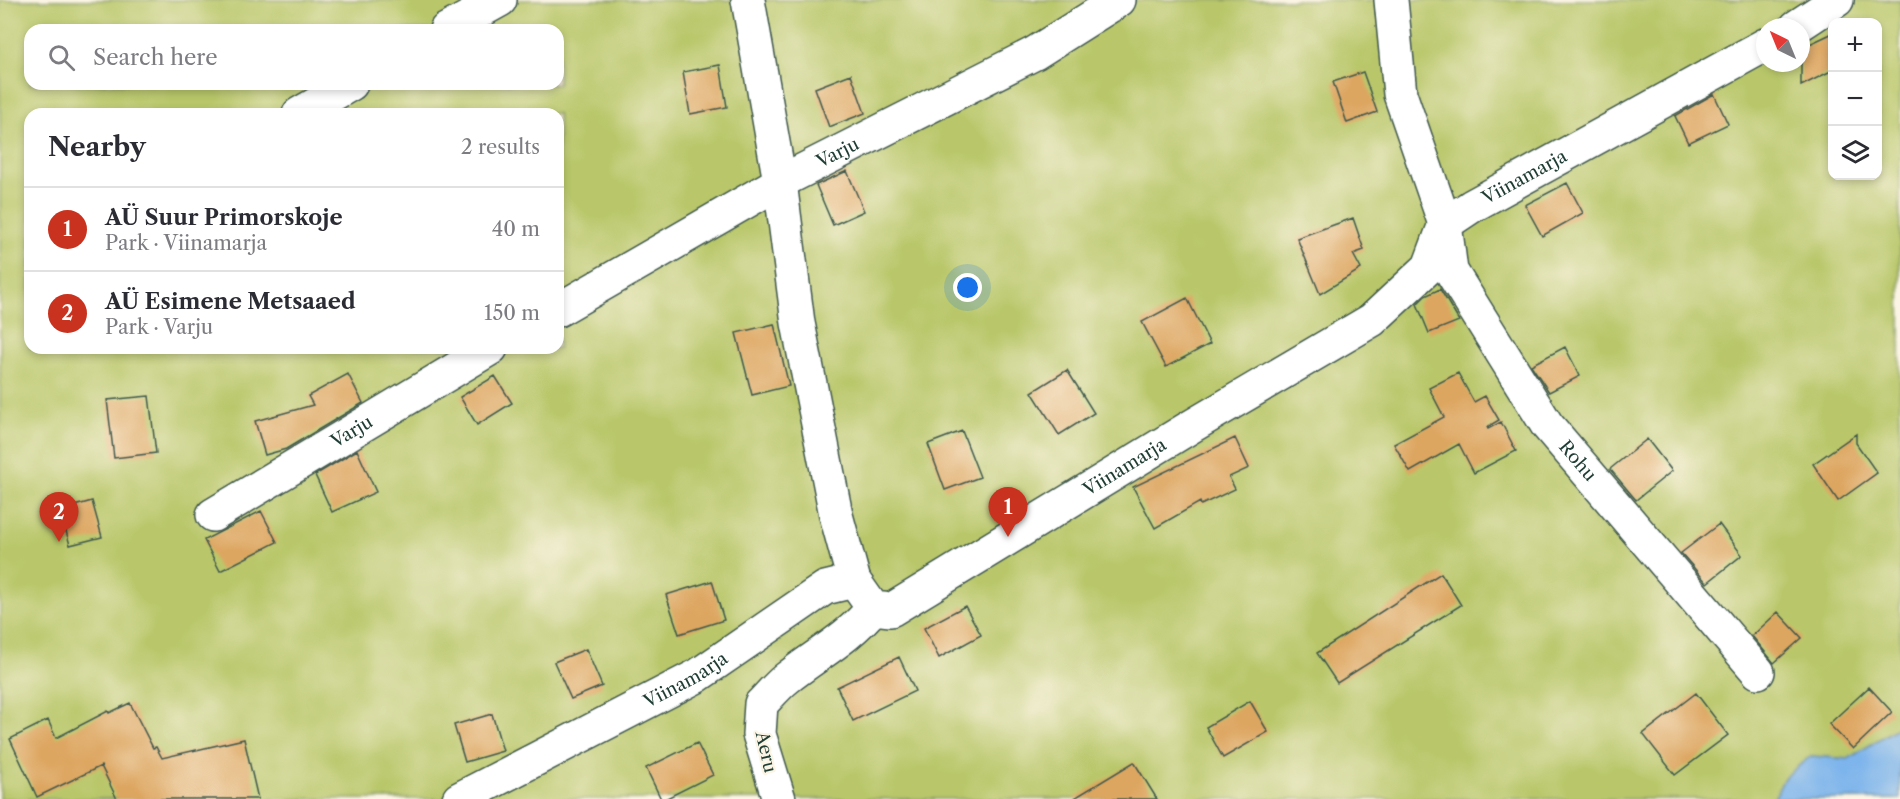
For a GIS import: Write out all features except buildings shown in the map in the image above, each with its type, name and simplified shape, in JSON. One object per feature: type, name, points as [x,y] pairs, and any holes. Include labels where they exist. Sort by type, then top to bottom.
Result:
[{"type":"street","points":[[457,24],[500,0]]},
{"type":"street","points":[[748,0],[780,182],[798,323],[836,515],[854,581],[873,608]]},
{"type":"street","name":"Varju","points":[[564,307],[780,182],[1035,53],[1119,0]]},
{"type":"street","name":"Rohu","points":[[1391,0],[1400,94],[1445,224],[1451,271],[1547,425],[1758,672]]},
{"type":"street","points":[[1810,18],[1837,0]]},
{"type":"street","name":"Viinamarja","points":[[873,608],[891,610],[1192,426],[1372,320],[1430,267],[1445,224],[1472,206],[1756,50]]},
{"type":"street","points":[[309,108],[341,90]]},
{"type":"street","name":"Varju","points":[[213,515],[481,354]]},
{"type":"street","name":"Viinamarja","points":[[459,799],[697,676],[825,588],[854,581]]},
{"type":"street","name":"Aeru","points":[[779,799],[759,734],[761,704],[786,679],[844,638],[873,608]]},
{"type":"green space","points":[[0,0],[1900,0],[1900,726],[1848,759],[1811,756],[1784,778],[1774,799],[0,799]]},
{"type":"water","points":[[1900,726],[1900,799],[1774,799],[1784,778],[1811,756],[1848,759]]},
{"type":"place","name":"AÜ Suur Primorskoje","points":[[1008,537]]},
{"type":"place","name":"AÜ Esimene Metsaaed","points":[[59,542]]}]
